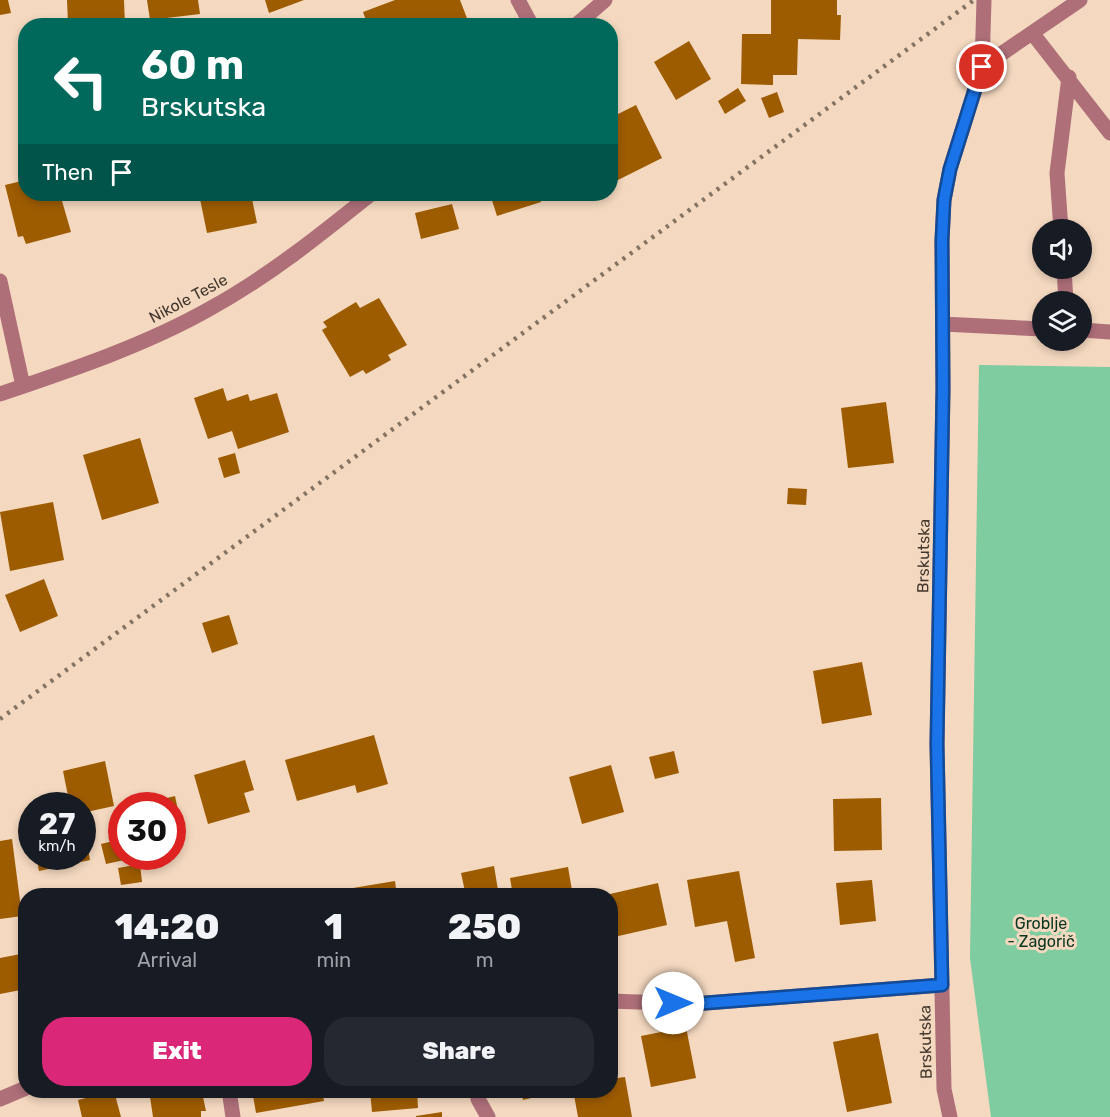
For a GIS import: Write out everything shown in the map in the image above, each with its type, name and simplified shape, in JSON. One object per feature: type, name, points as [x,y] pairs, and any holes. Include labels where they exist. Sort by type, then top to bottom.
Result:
[{"type":"street","points":[[518,0],[527,18]]},
{"type":"street","points":[[584,18],[604,0]]},
{"type":"street","name":"Brskutska","points":[[950,1117],[944,1089],[937,744],[943,324],[942,240],[944,200],[958,139],[982,67],[984,0]]},
{"type":"street","points":[[982,67],[1080,0]]},
{"type":"street","points":[[1033,34],[1069,77],[1110,133]]},
{"type":"street","points":[[1060,219],[1057,173],[1069,77]]},
{"type":"street","name":"Nikole Tesle","points":[[0,394],[167,331],[210,309],[294,255],[362,201]]},
{"type":"street","points":[[0,280],[23,387]]},
{"type":"street","points":[[943,324],[1032,328]]},
{"type":"street","points":[[1092,331],[1110,332]]},
{"type":"street","points":[[618,1001],[693,1004],[942,985]]},
{"type":"street","points":[[0,1099],[18,1091]]},
{"type":"street","points":[[230,1098],[233,1117]]},
{"type":"street","points":[[478,1098],[488,1117]]},
{"type":"green space","name":"Groblje - Zagorič","points":[[979,365],[1110,367],[1110,1117],[991,1117],[970,958]]},
{"type":"building","points":[[0,0],[8,0],[11,13],[0,15]]},
{"type":"building","points":[[67,0],[124,0],[125,18],[68,18]]},
{"type":"building","points":[[147,0],[198,0],[200,14],[150,18]]},
{"type":"building","points":[[265,0],[304,0],[269,13]]},
{"type":"building","points":[[395,0],[460,0],[467,18],[365,18],[363,12]]},
{"type":"building","points":[[771,0],[837,0],[837,15],[841,15],[840,40],[798,39],[797,75],[773,75],[773,85],[741,84],[742,34],[771,34]]},
{"type":"building","points":[[689,41],[711,79],[676,100],[654,62]]},
{"type":"building","points":[[738,88],[746,101],[725,114],[718,101]]},
{"type":"building","points":[[777,92],[784,112],[769,118],[761,98]]},
{"type":"building","points":[[636,105],[662,158],[618,180],[618,114]]},
{"type":"building","points":[[18,182],[18,201],[62,201],[71,232],[26,244],[23,236],[18,237],[5,185]]},
{"type":"building","points":[[200,201],[252,201],[257,223],[207,233]]},
{"type":"building","points":[[492,201],[541,202],[497,216]]},
{"type":"building","points":[[452,204],[459,229],[421,239],[415,213]]},
{"type":"building","points":[[379,298],[407,345],[388,355],[391,360],[366,374],[363,370],[350,377],[322,330],[327,327],[323,322],[356,302],[360,308]]},
{"type":"building","points":[[223,388],[227,401],[248,394],[250,401],[277,393],[289,432],[238,449],[232,431],[208,439],[194,398]]},
{"type":"building","points":[[886,402],[894,463],[848,468],[841,408]]},
{"type":"building","points":[[140,438],[159,503],[102,520],[83,455]]},
{"type":"building","points":[[235,453],[240,473],[224,478],[218,458]]},
{"type":"building","points":[[788,488],[807,489],[806,505],[787,504]]},
{"type":"building","points":[[53,502],[64,560],[10,571],[0,512]]},
{"type":"building","points":[[44,579],[58,616],[20,632],[5,595]]},
{"type":"building","points":[[229,615],[238,644],[212,653],[202,623]]},
{"type":"building","points":[[862,662],[872,715],[822,724],[813,671]]},
{"type":"building","points":[[374,735],[388,784],[357,793],[355,785],[297,801],[285,760]]},
{"type":"building","points":[[674,751],[679,773],[655,779],[649,757]]},
{"type":"building","points":[[245,760],[254,790],[244,793],[250,812],[208,824],[194,775]]},
{"type":"building","points":[[105,761],[111,792],[108,792],[108,807],[96,810],[96,792],[67,792],[63,771]]},
{"type":"building","points":[[611,765],[624,812],[582,824],[569,777]]},
{"type":"building","points":[[881,798],[882,850],[834,851],[833,799]]},
{"type":"building","points":[[12,839],[18,888],[18,917],[0,919],[0,841]]},
{"type":"building","points":[[108,842],[108,864],[106,864],[101,844]]},
{"type":"building","points":[[494,866],[498,888],[464,888],[461,873]]},
{"type":"building","points":[[568,867],[572,888],[512,888],[510,878]]},
{"type":"building","points":[[118,870],[141,870],[142,882],[121,885]]},
{"type":"building","points":[[739,871],[755,958],[735,962],[727,921],[695,927],[687,880]]},
{"type":"building","points":[[872,880],[876,921],[840,925],[836,883]]},
{"type":"building","points":[[395,881],[396,888],[353,888]]},
{"type":"building","points":[[658,883],[667,925],[618,936],[618,892]]},
{"type":"building","points":[[18,955],[18,991],[0,994],[0,958]]},
{"type":"building","points":[[686,1027],[696,1078],[651,1087],[641,1036]]},
{"type":"building","points":[[878,1033],[892,1103],[847,1112],[833,1042]]},
{"type":"building","points":[[625,1077],[632,1117],[578,1117],[575,1098],[618,1098],[618,1078]]},
{"type":"building","points":[[116,1098],[121,1117],[82,1117],[78,1100]]},
{"type":"building","points":[[150,1098],[203,1098],[206,1111],[201,1111],[201,1117],[153,1117]]},
{"type":"building","points":[[253,1098],[323,1098],[324,1101],[256,1113]]},
{"type":"building","points":[[371,1098],[417,1098],[418,1108],[372,1112]]},
{"type":"building","points":[[442,1112],[442,1117],[416,1117],[416,1116]]},
{"type":"railway","points":[[0,719],[974,0]]},
{"type":"route","points":[[673,1003],[693,1004],[942,985],[937,744],[943,388],[942,240],[944,200],[950,169],[958,139],[979,85],[982,67]]}]
